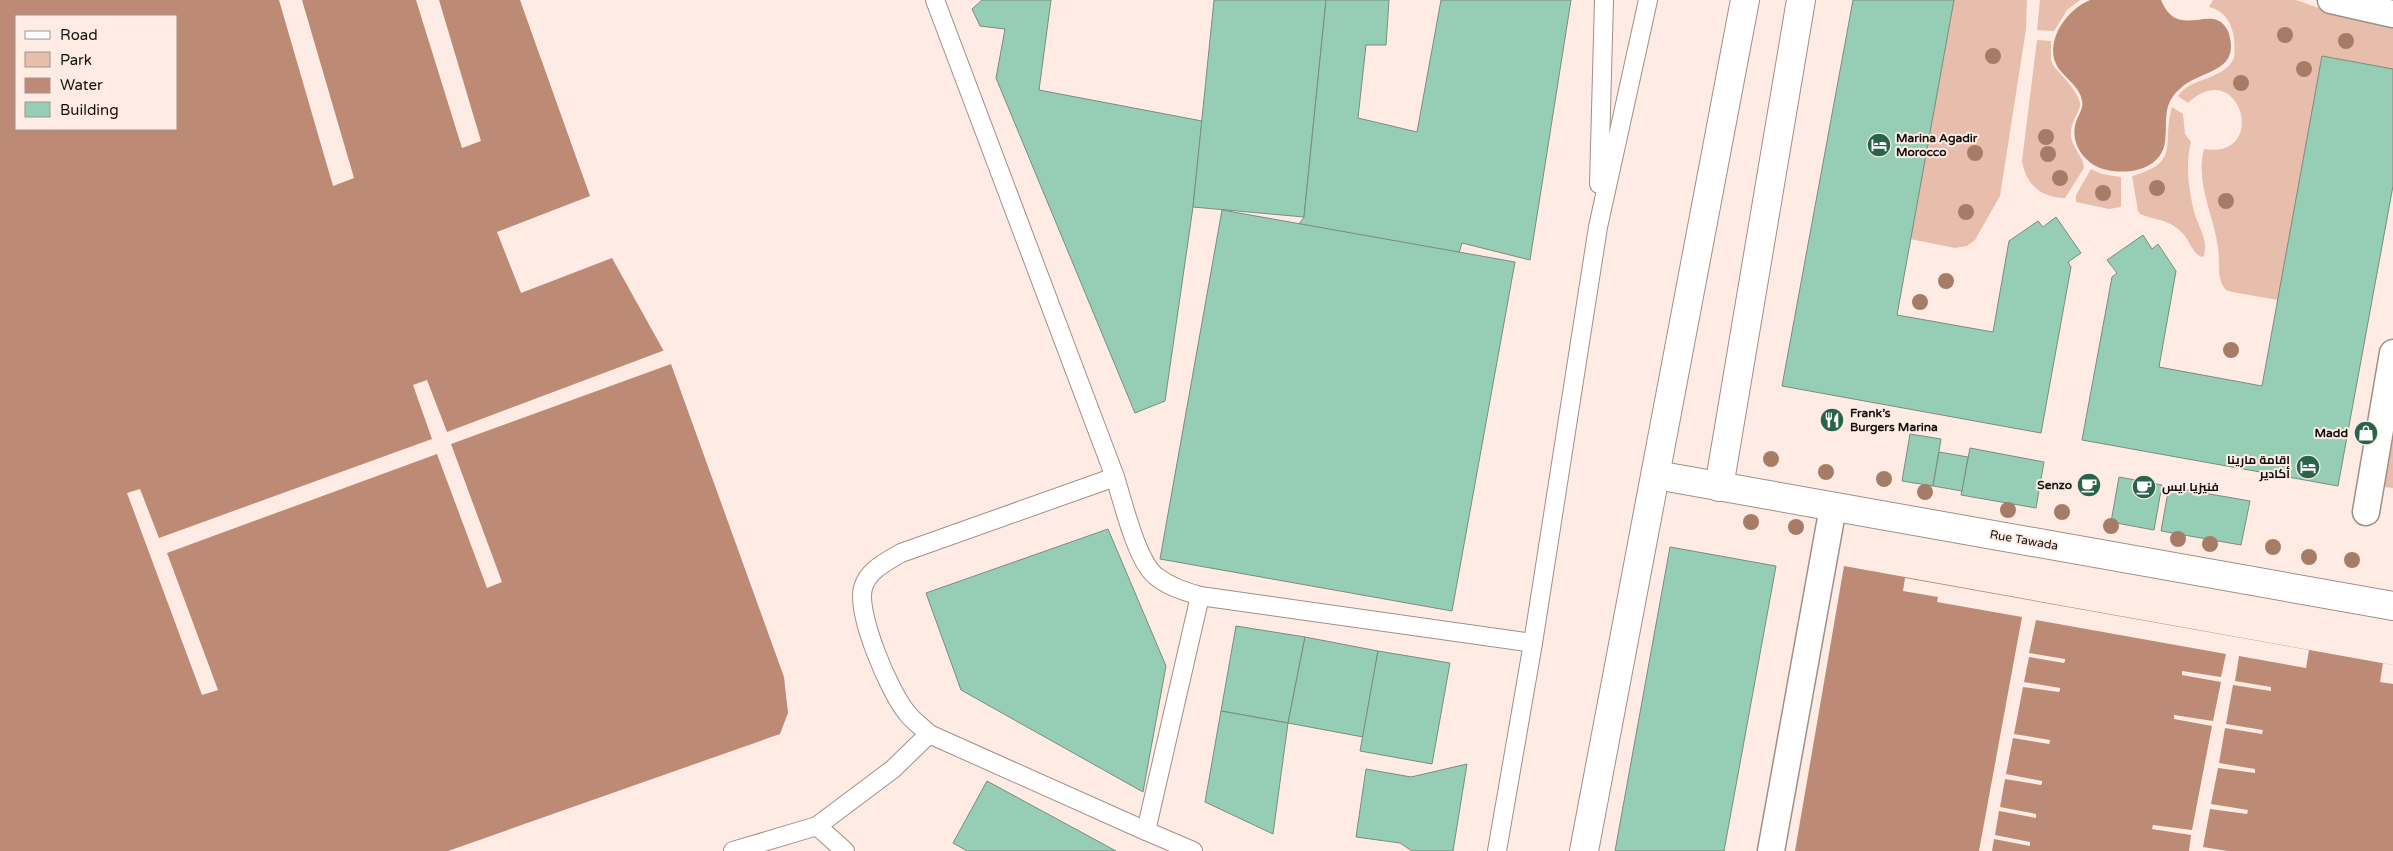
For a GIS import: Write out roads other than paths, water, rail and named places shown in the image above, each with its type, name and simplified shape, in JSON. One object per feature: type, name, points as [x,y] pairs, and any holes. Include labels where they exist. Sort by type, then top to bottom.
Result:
[{"type":"street","points":[[1584,851],[1745,0]]},
{"type":"street","points":[[1719,487],[1801,0]]},
{"type":"street","points":[[2331,0],[2393,14]]},
{"type":"street","points":[[2366,512],[2393,353]]},
{"type":"street","name":"Rue Tawada","points":[[1656,475],[2393,606]]},
{"type":"street","points":[[1771,851],[1833,507]]},
{"type":"lane","points":[[935,0],[1115,477],[1141,556],[1155,576],[1177,589],[1200,596],[1533,643]]},
{"type":"lane","points":[[1598,227],[1604,0]]},
{"type":"lane","points":[[1497,851],[1533,643],[1598,227],[1648,0]]},
{"type":"lane","points":[[1115,477],[901,553],[875,568],[863,588],[864,611],[873,644],[892,690],[907,713],[929,734],[1193,851]]},
{"type":"lane","points":[[1146,831],[1200,596]]},
{"type":"lane","points":[[733,851],[817,826],[893,769],[929,734]]},
{"type":"lane","points":[[817,826],[845,851]]},
{"type":"water","points":[[0,0],[520,0],[590,196],[497,232],[521,293],[612,258],[671,364],[784,677],[788,713],[780,734],[448,851],[0,851]]},
{"type":"water","points":[[2090,0],[2161,0],[2168,12],[2177,19],[2186,21],[2214,19],[2222,23],[2228,31],[2231,44],[2230,55],[2218,68],[2191,81],[2175,93],[2168,106],[2165,142],[2162,151],[2151,164],[2143,168],[2125,172],[2099,168],[2086,159],[2077,146],[2074,130],[2082,106],[2081,95],[2059,69],[2053,54],[2056,35],[2061,26],[2074,10]]},
{"type":"water","points":[[1844,566],[2393,665],[2393,851],[1795,851]]},
{"type":"place","name":"Marina Agadir Morocco","points":[[1879,145]]},
{"type":"place","name":"Frank’s Burgers Marina","points":[[1832,420]]},
{"type":"place","name":"Madd","points":[[2366,433]]},
{"type":"place","name":"إقامة مارينا أكادير","points":[[2308,467]]},
{"type":"place","name":"Senzo","points":[[2089,485]]},
{"type":"place","name":"فنيزيا ايس","points":[[2144,487]]}]
